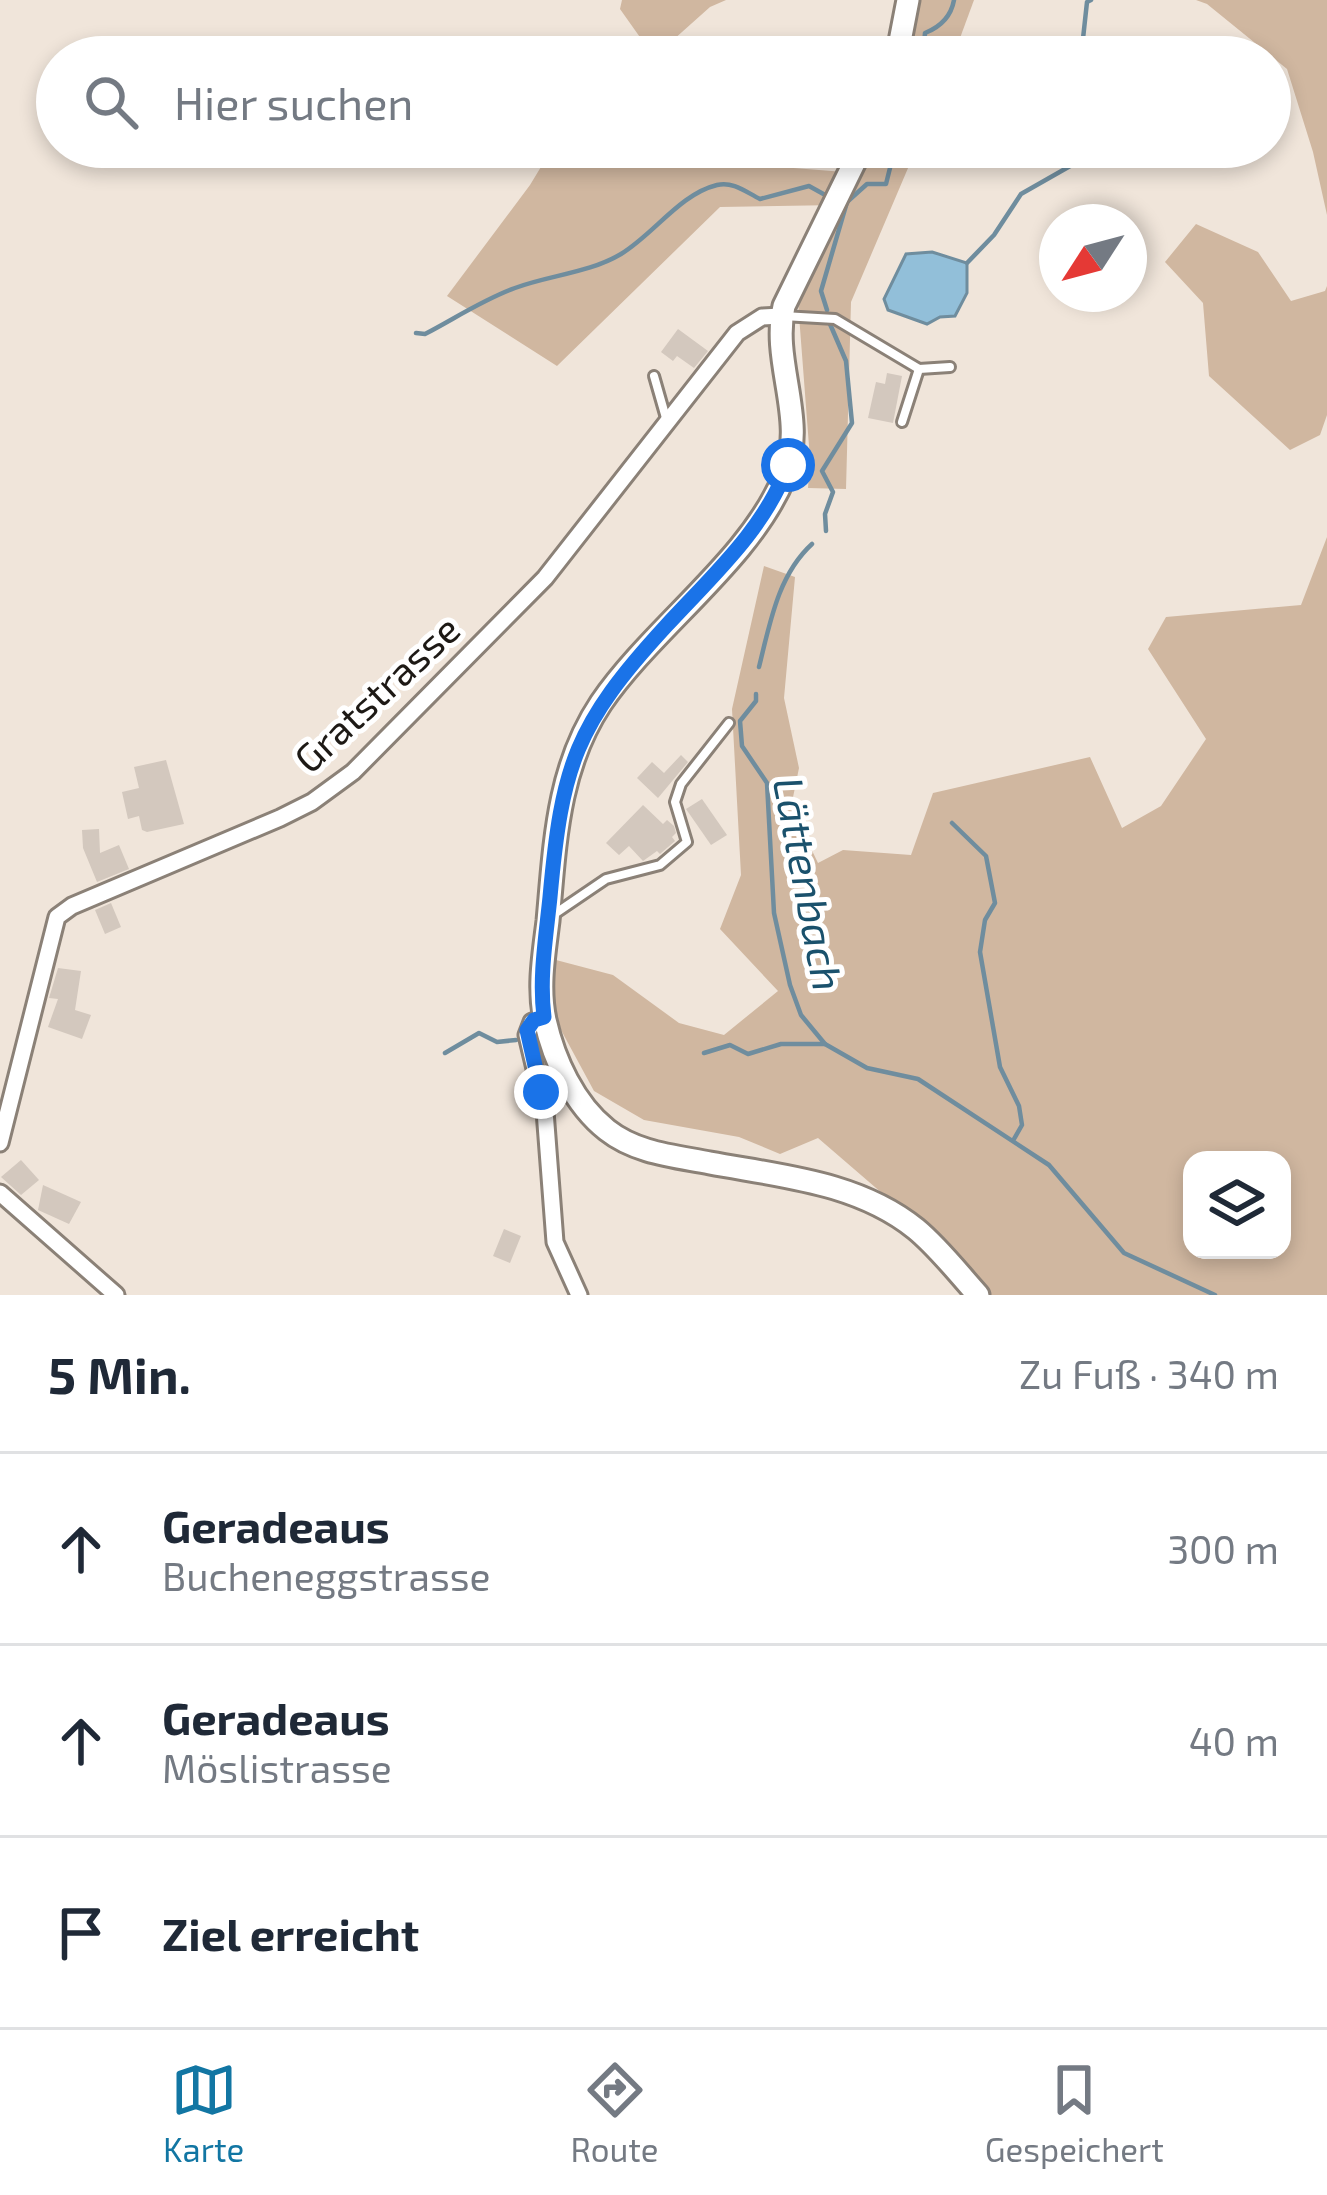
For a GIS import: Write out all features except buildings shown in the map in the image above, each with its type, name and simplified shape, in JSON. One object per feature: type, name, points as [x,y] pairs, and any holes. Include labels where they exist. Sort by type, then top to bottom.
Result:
[{"type":"street","points":[[901,36],[908,0]]},
{"type":"street","points":[[851,168],[787,296],[782,316],[794,431],[784,476],[750,532],[628,668],[577,747],[560,801],[542,986],[544,1017],[574,1091],[616,1136],[661,1154],[831,1186],[860,1196],[915,1228],[978,1295]]},
{"type":"street","name":"Gratstrasse","points":[[0,1143],[57,917],[72,906],[280,818],[334,788],[545,578],[737,333],[762,317],[782,316]]},
{"type":"street","points":[[544,1017],[532,1022],[526,1034],[544,1111],[555,1242],[579,1295]]},
{"type":"street","points":[[0,1193],[116,1295]]},
{"type":"lane","points":[[782,316],[835,319],[919,369],[950,367]]},
{"type":"lane","points":[[902,422],[919,369]]},
{"type":"lane","points":[[654,376],[667,419]]},
{"type":"lane","points":[[548,920],[605,879],[660,865],[687,842],[675,802],[681,784],[729,722]]},
{"type":"shaded area","points":[[622,0],[726,0],[710,7],[678,36],[639,36],[620,9]]},
{"type":"shaded area","points":[[916,0],[974,0],[961,36],[908,36]]},
{"type":"shaded area","points":[[1196,0],[1327,0],[1327,215],[1291,82],[1291,36],[1246,36]]},
{"type":"shaded area","points":[[540,168],[793,168],[857,173],[859,168],[908,168],[851,302],[846,489],[808,488],[797,289],[838,205],[720,207],[557,366],[447,296]]},
{"type":"shaded area","points":[[1196,224],[1258,252],[1291,301],[1325,291],[1327,286],[1327,415],[1320,435],[1290,450],[1209,376],[1203,303],[1165,262]]},
{"type":"shaded area","points":[[1327,537],[1327,1295],[971,1295],[912,1219],[818,1138],[780,1154],[739,1137],[644,1120],[594,1091],[561,1030],[552,996],[556,960],[613,975],[679,1023],[724,1035],[778,991],[720,929],[741,875],[732,709],[764,566],[795,577],[784,698],[799,768],[791,807],[818,863],[843,850],[911,855],[933,793],[1090,757],[1122,828],[1161,806],[1206,739],[1148,649],[1166,617],[1301,605]]},
{"type":"water","points":[[932,252],[967,263],[967,293],[955,316],[927,324],[888,310],[884,299],[906,254]]},
{"type":"waterway","name":"Lättenbach","points":[[925,36],[944,21],[954,0]]},
{"type":"waterway","points":[[1083,36],[1091,0]]},
{"type":"waterway","name":"Lättenbach","points":[[827,310],[821,291],[847,202],[867,184],[886,184],[890,168]]},
{"type":"waterway","points":[[967,263],[994,235],[1021,194],[1067,168]]},
{"type":"waterway","points":[[416,333],[425,334],[515,288],[609,260],[691,197],[717,185],[734,186],[760,199],[809,186],[827,196]]},
{"type":"waterway","name":"Lättenbach","points":[[826,531],[825,514],[833,492],[822,471],[852,423],[846,361],[830,324]]},
{"type":"waterway","name":"Lättenbach","points":[[759,667],[783,585],[812,544]]},
{"type":"waterway","name":"Lättenbach","points":[[756,694],[740,721],[742,746],[767,783],[774,913],[801,1015],[825,1044],[867,1068],[918,1079],[1049,1165],[1124,1253],[1215,1295]]},
{"type":"waterway","points":[[952,823],[986,856],[995,903],[985,920],[980,952],[1000,1067],[1019,1106],[1022,1125],[1014,1139]]},
{"type":"waterway","points":[[445,1053],[479,1033],[497,1042],[516,1040]]},
{"type":"waterway","points":[[704,1053],[730,1045],[748,1054],[781,1044],[825,1044]]},
{"type":"route","points":[[541,1092],[527,1030],[534,1020],[544,1017],[543,968],[557,815],[577,747],[615,684],[758,522],[788,465]]}]
